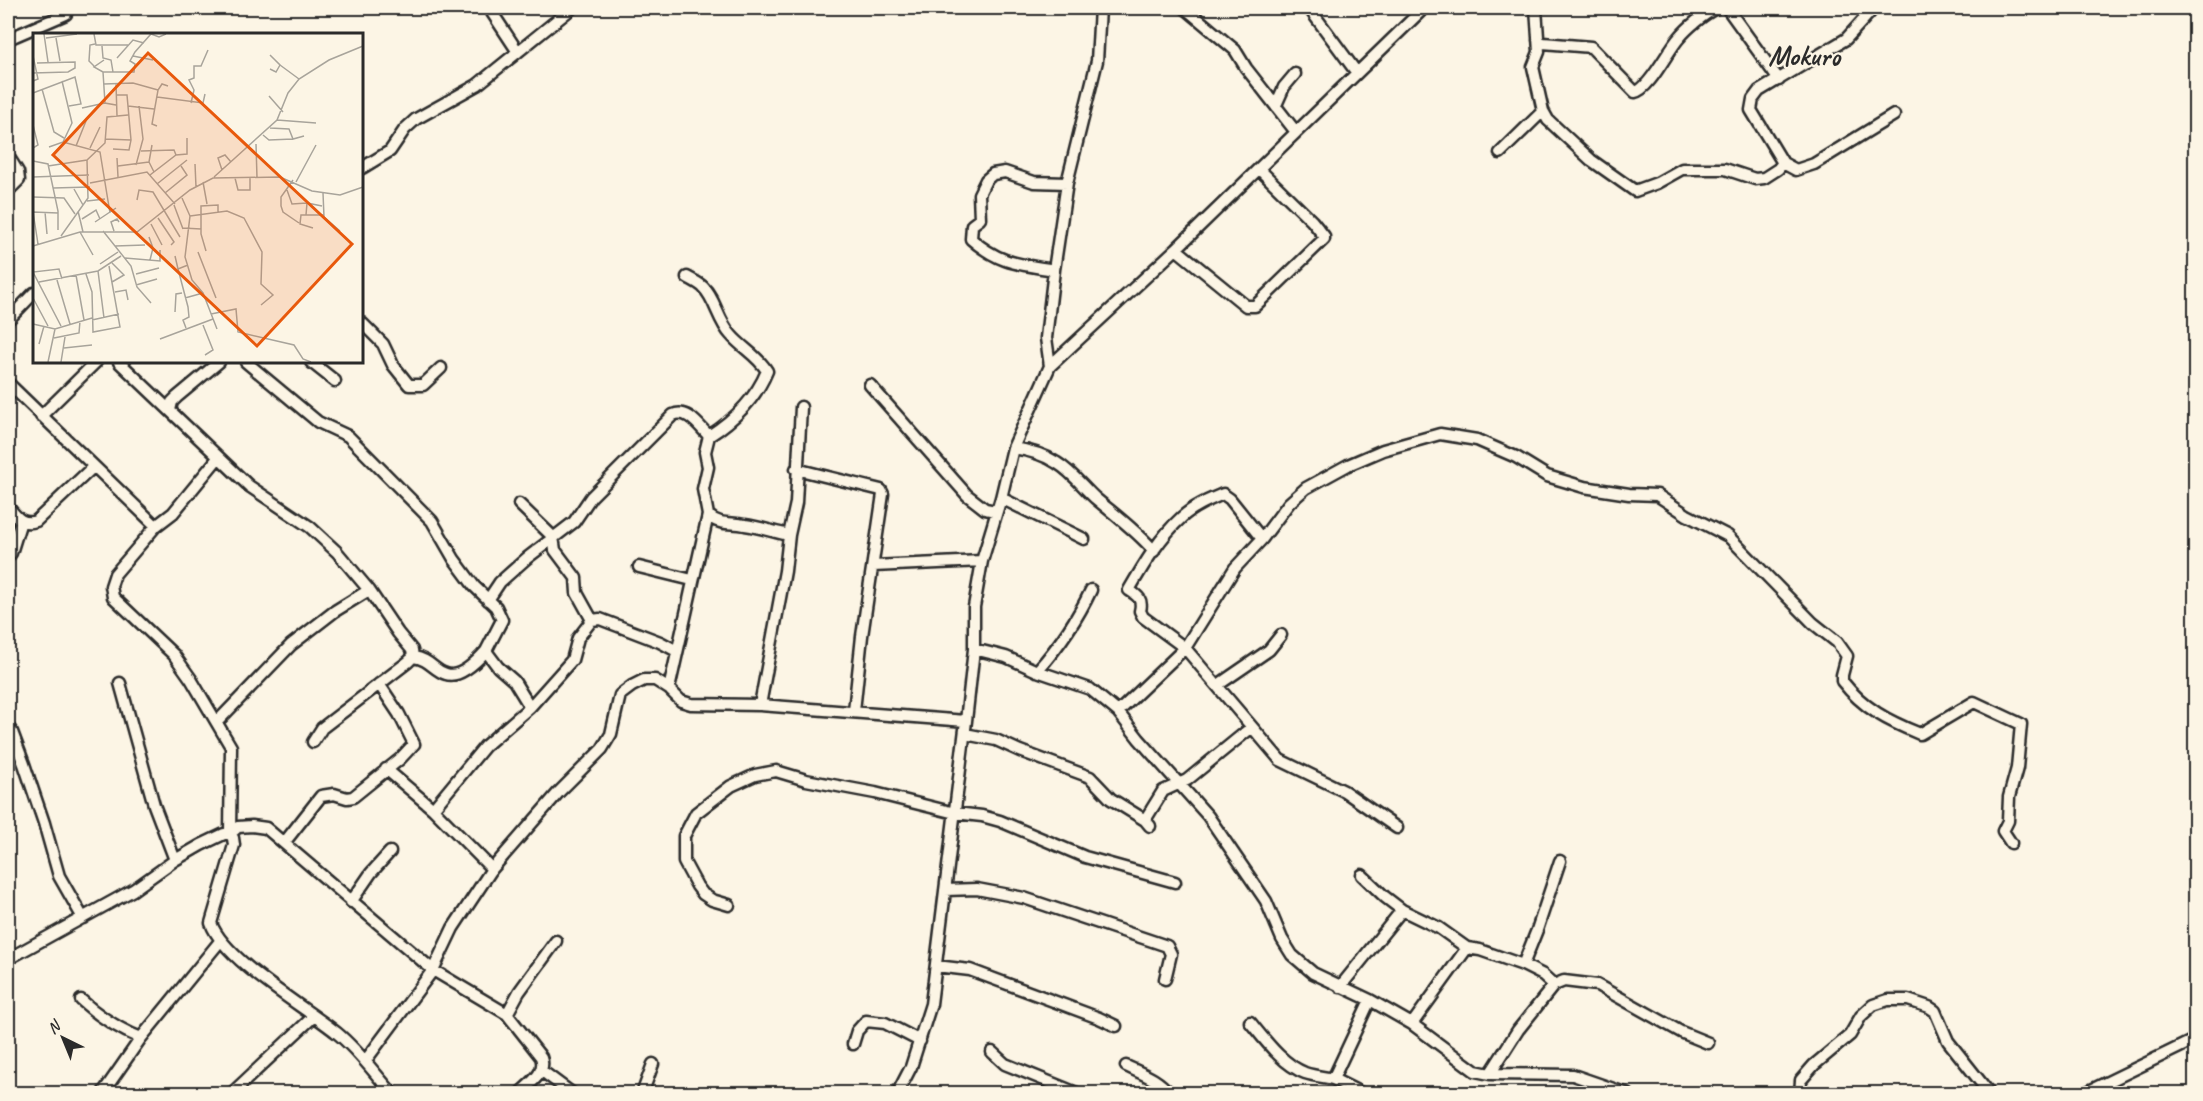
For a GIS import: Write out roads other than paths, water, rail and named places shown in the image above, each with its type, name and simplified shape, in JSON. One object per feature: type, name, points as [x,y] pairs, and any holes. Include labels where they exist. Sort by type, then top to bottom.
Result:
[{"type":"street","points":[[489,8],[519,52]]},
{"type":"street","points":[[363,167],[390,151],[405,129],[416,119],[477,85],[572,8]]},
{"type":"street","points":[[1050,366],[1046,338],[1054,270],[1067,183],[1097,61],[1100,8]]},
{"type":"street","points":[[1185,8],[1235,50],[1246,68],[1296,132]]},
{"type":"street","points":[[1309,8],[1357,73]]},
{"type":"street","points":[[897,1094],[911,1067],[931,1004],[956,813],[974,649],[974,607],[982,561],[1013,448],[1050,366],[1176,249],[1424,8]]},
{"type":"street","points":[[1536,8],[1539,52],[1533,67],[1544,111],[1550,123],[1591,160],[1635,191],[1657,183],[1682,169],[1725,169],[1755,179],[1764,178],[1783,163]]},
{"type":"street","points":[[1538,40],[1543,43],[1591,47],[1635,92],[1641,91],[1647,86],[1666,53],[1681,35],[1716,8]]},
{"type":"street","points":[[1727,8],[1779,80]]},
{"type":"street","points":[[1874,8],[1846,39],[1759,92],[1751,110],[1783,163],[1796,170],[1815,164],[1894,114]]},
{"type":"street","points":[[8,39],[66,14]]},
{"type":"street","points":[[1276,105],[1284,87],[1294,74]]},
{"type":"street","points":[[1500,153],[1544,111]]},
{"type":"street","points":[[8,156],[18,172],[19,180],[8,191]]},
{"type":"street","points":[[1176,249],[1246,306],[1255,306],[1324,239],[1312,221],[1259,169]]},
{"type":"street","points":[[1054,270],[1018,264],[988,254],[971,239],[972,225],[980,219],[979,194],[986,180],[993,174],[1005,172],[1034,182],[1067,183]]},
{"type":"street","points":[[669,689],[708,515],[703,489],[708,467],[705,452],[709,436],[742,409],[762,384],[767,371],[761,362],[733,338],[721,322],[703,287],[687,277]]},
{"type":"street","points":[[8,320],[33,294]]},
{"type":"street","points":[[363,324],[382,344],[393,365],[409,386],[423,385],[441,368]]},
{"type":"street","points":[[41,416],[95,363]]},
{"type":"street","points":[[120,363],[249,486],[310,527],[337,552],[369,590],[412,650],[413,657]]},
{"type":"street","points":[[170,410],[172,402],[177,397],[218,363]]},
{"type":"street","points":[[247,363],[318,422],[348,436],[432,521],[454,559],[474,586],[496,608],[502,620],[486,651],[464,670],[454,675],[447,675],[424,658],[413,657],[322,728],[313,742]]},
{"type":"street","points":[[312,363],[335,381]]},
{"type":"street","points":[[8,383],[156,526]]},
{"type":"street","points":[[870,385],[967,495],[985,509],[996,511]]},
{"type":"street","points":[[760,705],[796,503],[801,407]]},
{"type":"street","points":[[488,600],[500,582],[574,522],[591,497],[673,415],[678,412],[685,413],[709,436]]},
{"type":"street","points":[[1118,712],[1185,648],[1234,568],[1262,539],[1289,503],[1306,488],[1348,465],[1383,450],[1440,434],[1477,440],[1516,457],[1547,476],[1584,487],[1629,494],[1657,495],[1687,515],[1728,536],[1813,623],[1837,642],[1847,656],[1842,681],[1876,715],[1920,734],[1974,702],[2021,724],[2017,768],[2009,797],[2008,821],[2003,831],[2011,843]]},
{"type":"street","points":[[1013,448],[1026,450],[1057,462],[1076,477],[1097,500],[1118,515],[1154,551]]},
{"type":"street","points":[[218,458],[173,513],[156,526],[115,574],[111,586],[112,597],[174,656],[191,679],[231,747],[230,834],[234,845],[211,923],[214,933],[254,972],[338,1034],[366,1060],[393,1094]]},
{"type":"street","points":[[8,507],[21,521],[28,524],[36,521],[93,467]]},
{"type":"street","points":[[796,469],[882,491],[862,636],[855,711]]},
{"type":"street","points":[[1262,539],[1230,499],[1223,495],[1202,503],[1182,517],[1154,551],[1129,590],[1140,597],[1140,611],[1143,616],[1185,648],[1280,760],[1344,791],[1397,828]]},
{"type":"street","points":[[1001,498],[1084,539]]},
{"type":"street","points":[[519,504],[553,537],[555,550],[576,578],[577,593],[592,621]]},
{"type":"street","points":[[708,515],[715,521],[726,524],[743,524],[789,535]]},
{"type":"street","points":[[8,557],[21,521]]},
{"type":"street","points":[[873,566],[982,561]]},
{"type":"street","points":[[639,567],[692,580]]},
{"type":"street","points":[[217,722],[291,645],[335,611],[369,590]]},
{"type":"street","points":[[1036,671],[1060,645],[1091,590]]},
{"type":"street","points":[[433,809],[485,746],[530,707],[572,660],[578,638],[592,621],[600,620],[660,642],[677,651]]},
{"type":"street","points":[[1218,685],[1269,650],[1281,635]]},
{"type":"street","points":[[974,649],[1006,657],[1036,671],[1090,689],[1118,712],[1139,740],[1209,816],[1266,901],[1282,939],[1292,955],[1313,973],[1370,1000],[1412,1024],[1475,1071],[1490,1074],[1573,1075],[1606,1090],[1628,1094]]},
{"type":"street","points":[[486,651],[498,667],[514,681],[530,707]]},
{"type":"street","points":[[366,1060],[434,969],[453,928],[492,870],[558,793],[602,749],[611,734],[620,695],[632,686],[644,680],[655,680],[681,701],[691,704],[760,705],[966,721]]},
{"type":"street","points":[[120,683],[154,805],[175,860]]},
{"type":"street","points":[[284,843],[321,796],[334,794],[347,798],[353,797],[400,759],[414,744],[399,714],[379,684]]},
{"type":"street","points":[[8,727],[12,732],[27,774],[59,876],[83,918]]},
{"type":"street","points":[[965,734],[996,740],[1020,752],[1090,777],[1111,800],[1147,823],[1163,791],[1187,780],[1252,727]]},
{"type":"street","points":[[386,769],[433,809],[492,870]]},
{"type":"street","points":[[729,904],[712,900],[697,886],[684,862],[684,836],[696,813],[731,786],[755,775],[776,771],[806,780],[1000,821],[1085,857],[1175,882]]},
{"type":"street","points":[[8,959],[133,890],[175,860],[209,841],[224,834],[230,834],[238,827],[266,828],[351,902],[434,969],[507,1014],[542,1057],[544,1064],[542,1071],[519,1094]]},
{"type":"street","points":[[351,902],[371,873],[390,852]]},
{"type":"street","points":[[1523,965],[1560,861]]},
{"type":"street","points":[[1362,875],[1402,910],[1439,928],[1467,948],[1480,950],[1523,965],[1543,975],[1554,985]]},
{"type":"street","points":[[945,890],[977,889],[1024,898],[1167,946],[1171,954],[1165,979]]},
{"type":"street","points":[[1340,987],[1402,910]]},
{"type":"street","points":[[102,1094],[141,1038],[221,940]]},
{"type":"street","points":[[507,1014],[519,992],[556,941]]},
{"type":"street","points":[[1412,1024],[1467,948]]},
{"type":"street","points":[[936,966],[970,970],[1116,1026]]},
{"type":"street","points":[[1490,1074],[1518,1030],[1554,985],[1564,981],[1597,985],[1681,1032],[1708,1043]]},
{"type":"street","points":[[81,1000],[101,1018],[141,1038]]},
{"type":"street","points":[[1333,1080],[1370,1000]]},
{"type":"street","points":[[1800,1094],[1801,1080],[1814,1065],[1850,1035],[1862,1016],[1873,1005],[1888,1000],[1908,1000],[1935,1011],[1948,1041],[1990,1094]]},
{"type":"street","points":[[231,1094],[314,1016]]},
{"type":"street","points":[[853,1044],[857,1031],[866,1021],[885,1023],[920,1041]]},
{"type":"street","points":[[1250,1022],[1266,1042],[1291,1065],[1304,1073],[1333,1080],[1363,1094]]},
{"type":"street","points":[[2083,1094],[2196,1039]]},
{"type":"street","points":[[992,1052],[1005,1064],[1079,1094]]},
{"type":"street","points":[[642,1094],[653,1064]]},
{"type":"street","points":[[1126,1066],[1151,1077],[1170,1094]]},
{"type":"street","points":[[542,1071],[573,1094]]},
{"type":"street","points":[[375,1094],[385,1084]]},
{"type":"street","points":[[8,1094],[26,1094]]},
{"type":"district","name":"Mokuro","points":[[1804,55]]}]
